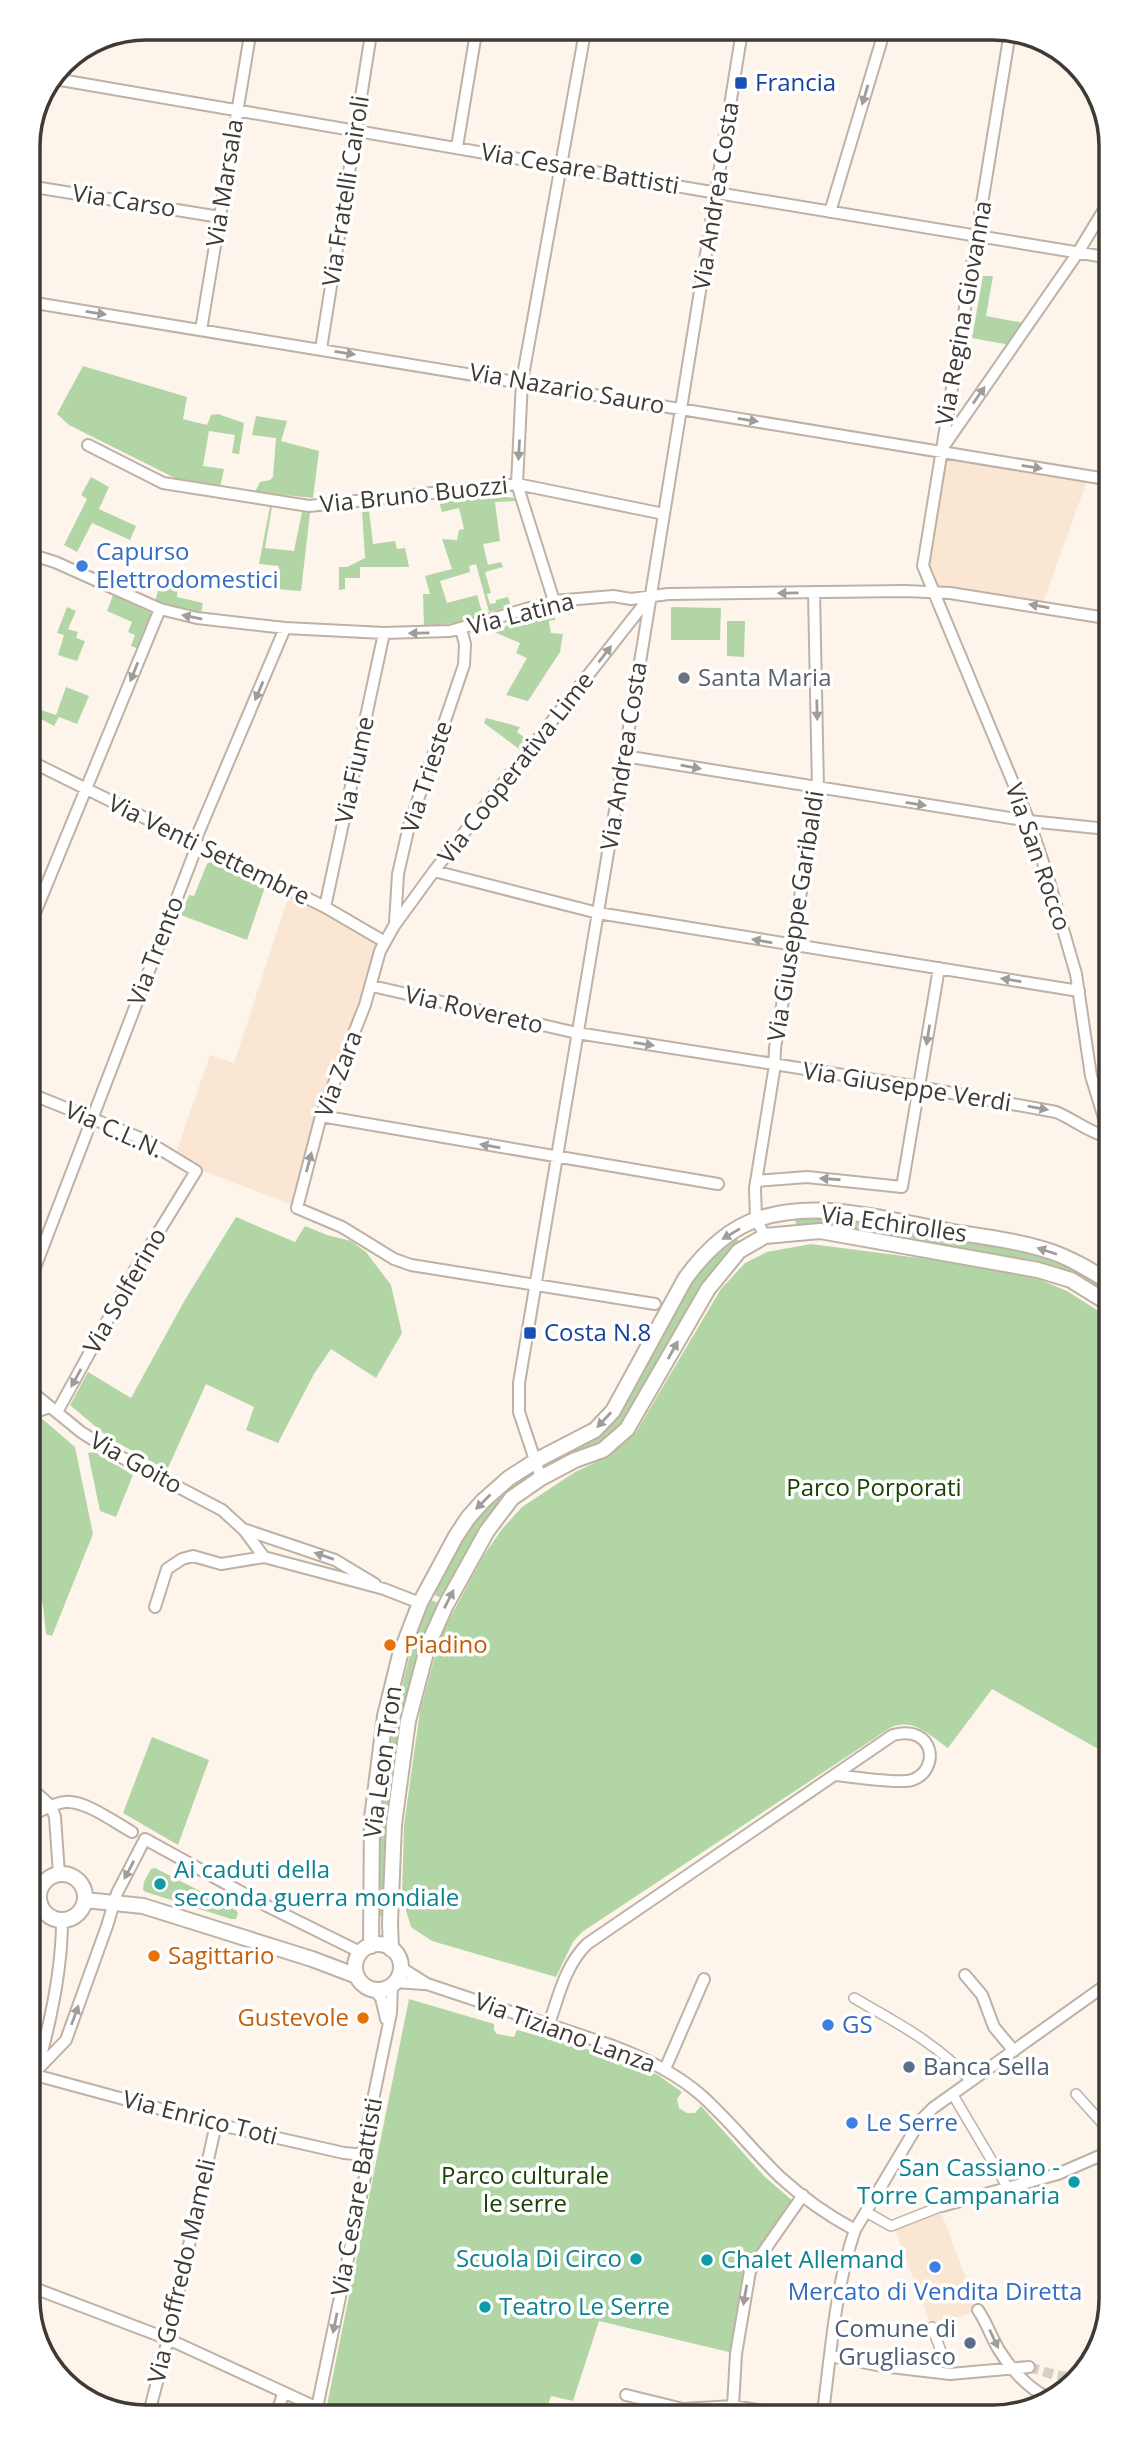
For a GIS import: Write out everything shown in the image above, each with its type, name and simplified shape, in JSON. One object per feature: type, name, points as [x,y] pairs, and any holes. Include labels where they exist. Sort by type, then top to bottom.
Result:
[{"type":"street","name":"Via Marsala","points":[[201,330],[249,40]]},
{"type":"street","name":"Via Fratelli Cairoli","points":[[321,349],[370,40]]},
{"type":"street","points":[[457,147],[475,40]]},
{"type":"street","points":[[554,601],[517,484],[522,381],[583,40]]},
{"type":"street","name":"Via Andrea Costa","points":[[541,1478],[517,1404],[741,40]]},
{"type":"street","points":[[830,212],[882,40]]},
{"type":"street","name":"Via Regina Giovanna","points":[[935,592],[925,574],[923,558],[1009,41]]},
{"type":"street","name":"Via Cesare Battisti","points":[[63,80],[717,194],[1099,256]]},
{"type":"street","name":"Via Carso","points":[[40,188],[220,217]]},
{"type":"street","points":[[940,452],[1077,254],[1099,218]]},
{"type":"street","name":"Via Nazario Sauro","points":[[40,304],[1099,478]]},
{"type":"street","name":"Via Bruno Buozzi","points":[[88,445],[163,483],[309,506],[517,484],[664,514]]},
{"type":"street","name":"Via Latina","points":[[40,557],[160,609],[197,618],[285,628],[423,633],[461,629],[554,601],[613,596],[632,599],[668,594],[935,592],[980,596],[1099,617]]},
{"type":"street","name":"Via Giuseppe Garibaldi","points":[[765,1236],[757,1219],[756,1181],[791,946],[818,789],[814,592]]},
{"type":"street","name":"Via San Rocco","points":[[935,592],[1029,821],[1059,911],[1079,991],[1090,1076],[1099,1104]]},
{"type":"street","name":"Via Cooperativa Lime","points":[[386,942],[394,926],[434,871],[650,597]]},
{"type":"street","points":[[40,901],[160,609]]},
{"type":"street","name":"Via Trento","points":[[40,1257],[197,845],[197,836],[285,628]]},
{"type":"street","name":"Via Trieste","points":[[394,926],[398,874],[409,826],[464,665],[465,643],[461,629]]},
{"type":"street","name":"Via Fiume","points":[[325,907],[384,633]]},
{"type":"street","points":[[624,756],[818,789],[1029,821],[1099,828]]},
{"type":"street","name":"Via Venti Settembre","points":[[40,766],[325,907],[386,942]]},
{"type":"street","points":[[434,871],[598,913],[1079,991]]},
{"type":"street","name":"Via Zara","points":[[386,942],[380,951],[372,986],[321,1116],[297,1208],[342,1227],[394,1259],[411,1265],[535,1285]]},
{"type":"street","points":[[756,1181],[807,1177],[902,1187],[939,968]]},
{"type":"street","name":"Via Rovereto","points":[[372,986],[577,1033]]},
{"type":"street","name":"Via Giuseppe Verdi","points":[[577,1033],[919,1087],[1056,1112],[1074,1119],[1099,1134]]},
{"type":"street","name":"Via C.L.N.","points":[[40,1098],[145,1140],[196,1171]]},
{"type":"street","points":[[321,1116],[718,1184]]},
{"type":"street","name":"Via Solferino","points":[[53,1410],[196,1171]]},
{"type":"street","name":"Via Echirolles","points":[[537,1460],[566,1447],[595,1430],[604,1421],[613,1411],[685,1279],[697,1262],[723,1238],[757,1219],[788,1212],[826,1211],[913,1224],[1050,1251],[1070,1259],[1099,1277]]},
{"type":"street","name":"Via Echirolles","points":[[541,1478],[575,1460],[603,1450],[627,1429],[708,1289],[739,1251],[765,1236],[820,1231],[1026,1267],[1071,1280],[1099,1297]]},
{"type":"street","points":[[535,1285],[655,1304]]},
{"type":"street","name":"Via Goito","points":[[40,1399],[82,1433],[119,1456],[222,1510],[244,1530],[264,1557]]},
{"type":"street","points":[[40,1412],[53,1410]]},
{"type":"street","name":"Via Leon Tron","points":[[363,1952],[372,1818],[381,1741],[400,1655],[420,1603],[440,1563],[468,1518],[509,1478],[537,1460]]},
{"type":"street","name":"Via Leon Tron","points":[[391,1949],[394,1824],[401,1764],[416,1682],[428,1645],[446,1605],[487,1531],[512,1498],[541,1478]]},
{"type":"street","name":"Via Goito","points":[[244,1530],[335,1560],[384,1589]]},
{"type":"street","name":"Via Goito","points":[[155,1607],[167,1569],[182,1559],[193,1556],[221,1564],[264,1557],[384,1589],[420,1603]]},
{"type":"street","points":[[549,2024],[568,1969],[575,1956],[587,1944],[893,1735],[915,1733],[927,1741],[927,1766],[911,1781],[835,1775]]},
{"type":"street","points":[[40,1796],[51,1806],[56,1829],[59,1874]]},
{"type":"street","points":[[40,1811],[62,1802],[82,1805],[132,1832]]},
{"type":"street","points":[[40,2069],[66,2040],[120,1888],[145,1839],[263,1904],[363,1952]]},
{"type":"street","points":[[40,1886],[59,1874],[71,1876],[81,1883],[85,1894],[83,1909],[77,1915],[62,1921],[46,1914],[40,1900]]},
{"type":"street","points":[[85,1900],[143,1906],[312,1959],[357,1976]]},
{"type":"street","points":[[40,2056],[52,2012],[59,1968],[62,1921]]},
{"type":"street","points":[[312,1959],[340,1960],[363,1952],[385,1946],[391,1949],[399,1960],[400,1967],[393,1983],[383,1989],[374,1990],[361,1983],[355,1964],[363,1952]]},
{"type":"street","name":"Via Tiziano Lanza","points":[[400,1967],[427,1984],[640,2056],[665,2069],[701,2095],[781,2178],[830,2216],[855,2230]]},
{"type":"street","points":[[965,1975],[982,1995],[994,2027],[1014,2051]]},
{"type":"street","points":[[665,2069],[704,1979]]},
{"type":"street","name":"Via Cesare Battisti","points":[[318,2405],[367,2167],[364,2143],[391,2013],[393,1983]]},
{"type":"street","name":"Via Tiziano Lanza","points":[[393,1983],[427,1984]]},
{"type":"street","name":"Via Cesare Battisti","points":[[374,1990],[382,1998],[387,2028]]},
{"type":"street","points":[[824,2405],[843,2273],[855,2230],[920,2121],[971,2081],[1099,1990]]},
{"type":"street","points":[[854,1998],[935,2047],[951,2059],[971,2081]]},
{"type":"street","name":"Via Enrico Toti","points":[[40,2076],[216,2124],[344,2153],[365,2155]]},
{"type":"street","points":[[1076,2094],[1099,2120]]},
{"type":"street","points":[[953,2095],[1008,2188]]},
{"type":"street","name":"Via Goffredo Mameli","points":[[151,2405],[216,2124]]},
{"type":"street","points":[[866,2212],[891,2226],[942,2206],[1058,2174],[1099,2156]]},
{"type":"street","points":[[733,2405],[736,2354],[750,2271],[803,2195]]},
{"type":"street","points":[[40,2290],[168,2339],[310,2405]]},
{"type":"street","points":[[978,2310],[998,2349],[1028,2385],[1041,2393]]},
{"type":"street","points":[[932,2327],[945,2362]]},
{"type":"street","points":[[830,2356],[882,2366],[961,2374],[1029,2367]]},
{"type":"street","points":[[280,2405],[283,2394]]},
{"type":"street","points":[[626,2395],[667,2405]]},
{"type":"shaded area","points":[[942,454],[1088,478],[1042,605],[936,591],[926,573]]},
{"type":"shaded area","points":[[290,892],[383,942],[295,1206],[198,1169],[175,1156],[210,1055],[234,1063]]},
{"type":"shaded area","name":"Mercato di Vendita Diretta","points":[[939,2207],[978,2310],[932,2327],[893,2225]]},
{"type":"green space","points":[[983,276],[993,276],[986,316],[1024,323],[1010,345],[972,338]]},
{"type":"green space","points":[[83,366],[187,397],[183,419],[207,425],[211,415],[218,414],[244,423],[239,454],[232,453],[235,435],[209,431],[203,466],[224,469],[220,487],[181,481],[69,425],[57,414]]},
{"type":"green space","points":[[256,416],[287,421],[281,441],[319,451],[313,498],[255,492],[260,482],[273,477],[276,438],[252,435]]},
{"type":"green space","points":[[91,477],[109,487],[99,509],[136,526],[130,540],[92,523],[77,552],[64,545],[87,499],[81,495]]},
{"type":"green space","points":[[495,496],[516,498],[517,501],[495,502],[500,541],[483,544],[488,565],[501,562],[503,567],[485,572],[491,593],[487,594],[490,604],[508,597],[511,606],[489,612],[476,564],[469,566],[470,572],[440,581],[447,603],[477,595],[483,615],[462,622],[424,627],[423,594],[430,594],[425,576],[452,569],[442,539],[457,540],[459,530],[464,529],[459,508],[442,512],[439,502]]},
{"type":"green space","points":[[270,506],[272,507],[265,548],[294,551],[302,512],[310,513],[301,591],[276,589],[279,566],[259,564]]},
{"type":"green space","points":[[369,510],[373,544],[395,541],[397,549],[405,548],[409,567],[360,567],[360,578],[345,578],[345,589],[339,590],[339,567],[347,567],[365,558],[362,511]]},
{"type":"green space","points":[[165,583],[178,587],[177,597],[203,603],[201,613],[177,610],[155,601],[159,588]]},
{"type":"green space","points":[[113,595],[151,613],[153,617],[139,649],[131,646],[135,635],[128,632],[132,622],[107,611]]},
{"type":"green space","points":[[67,607],[76,611],[68,629],[78,632],[76,638],[85,641],[77,661],[58,655],[64,635],[57,633]]},
{"type":"green space","points":[[572,607],[570,613],[555,614],[555,620],[549,621],[551,633],[563,634],[560,652],[528,701],[506,695],[527,658],[516,653],[520,643],[494,632],[496,629],[520,622],[520,619]]},
{"type":"green space","points":[[671,607],[721,608],[720,640],[671,640]]},
{"type":"green space","points":[[727,621],[745,621],[744,657],[727,656]]},
{"type":"green space","points":[[66,687],[89,696],[77,724],[59,717],[54,726],[40,719],[41,710],[56,715]]},
{"type":"green space","points":[[486,718],[520,727],[517,732],[531,742],[523,752],[484,723]]},
{"type":"green space","points":[[210,862],[265,887],[247,940],[181,915],[189,895],[194,896]]},
{"type":"green space","points":[[814,1214],[886,1223],[884,1234],[827,1225],[796,1226],[795,1215]]},
{"type":"green space","points":[[236,1217],[295,1242],[305,1226],[351,1241],[366,1252],[391,1285],[402,1333],[376,1378],[331,1349],[314,1374],[278,1443],[246,1430],[254,1407],[206,1384],[167,1470],[109,1438],[70,1405],[88,1372],[131,1398],[186,1298]]},
{"type":"green space","points":[[892,1224],[1031,1248],[1099,1279],[1099,1290],[1072,1275],[1037,1261],[890,1235]]},
{"type":"green space","points":[[736,1237],[742,1246],[620,1428],[602,1443],[571,1459],[566,1450],[619,1412],[696,1276],[712,1257]]},
{"type":"green space","name":"Parco Porporati","points":[[811,1244],[927,1259],[1036,1278],[1067,1291],[1099,1312],[1099,1749],[992,1689],[948,1748],[913,1726],[898,1725],[890,1728],[582,1932],[573,1942],[556,1977],[432,1941],[411,1927],[402,1897],[404,1825],[420,1711],[440,1637],[482,1558],[502,1529],[522,1507],[575,1472],[609,1456],[636,1432],[721,1289],[745,1263],[767,1252]]},
{"type":"green space","points":[[40,1417],[75,1447],[93,1534],[52,1636],[46,1634],[40,1594]]},
{"type":"green space","points":[[95,1452],[133,1475],[116,1517],[100,1511],[88,1453]]},
{"type":"green space","points":[[511,1482],[517,1490],[443,1599],[433,1594],[467,1534],[498,1494]]},
{"type":"green space","points":[[431,1600],[441,1604],[404,1715],[395,1713],[413,1643]]},
{"type":"green space","points":[[393,1719],[403,1721],[386,1916],[376,1916],[380,1818]]},
{"type":"green space","points":[[152,1737],[209,1760],[178,1845],[123,1813]]},
{"type":"green space","points":[[155,1868],[235,1909],[238,1913],[236,1919],[146,1892],[143,1890],[144,1882],[151,1869]]},
{"type":"green space","name":"Parco culturale le serre","points":[[409,1999],[494,2024],[497,2034],[514,2037],[517,2030],[608,2055],[658,2075],[682,2092],[677,2099],[679,2108],[687,2113],[695,2113],[701,2106],[765,2177],[794,2202],[743,2277],[733,2353],[599,2321],[573,2401],[551,2396],[548,2405],[327,2405]]},
{"type":"tunnel","points":[[1029,2367],[1065,2377]]},
{"type":"place","name":"Francia","points":[[741,83]]},
{"type":"place","name":"Capurso Elettrodomestici","points":[[82,566]]},
{"type":"place","name":"Santa Maria","points":[[684,678]]},
{"type":"place","name":"Costa N.8","points":[[530,1333]]},
{"type":"place","name":"Piadino","points":[[390,1645]]},
{"type":"place","name":"Ai caduti della seconda guerra mondiale","points":[[160,1884]]},
{"type":"place","name":"Sagittario","points":[[154,1956]]},
{"type":"place","name":"Gustevole","points":[[363,2018]]},
{"type":"place","name":"GS","points":[[828,2025]]},
{"type":"place","name":"Banca Sella","points":[[909,2067]]},
{"type":"place","name":"Le Serre","points":[[852,2123]]},
{"type":"place","name":"San Cassiano - Torre Campanaria","points":[[1074,2182]]},
{"type":"place","name":"Scuola Di Circo","points":[[636,2259]]},
{"type":"place","name":"Chalet Allemand","points":[[707,2260]]},
{"type":"place","name":"Mercato di Vendita Diretta","points":[[935,2267]]},
{"type":"place","name":"Teatro Le Serre","points":[[485,2307]]},
{"type":"place","name":"Comune di Grugliasco","points":[[970,2343]]}]
